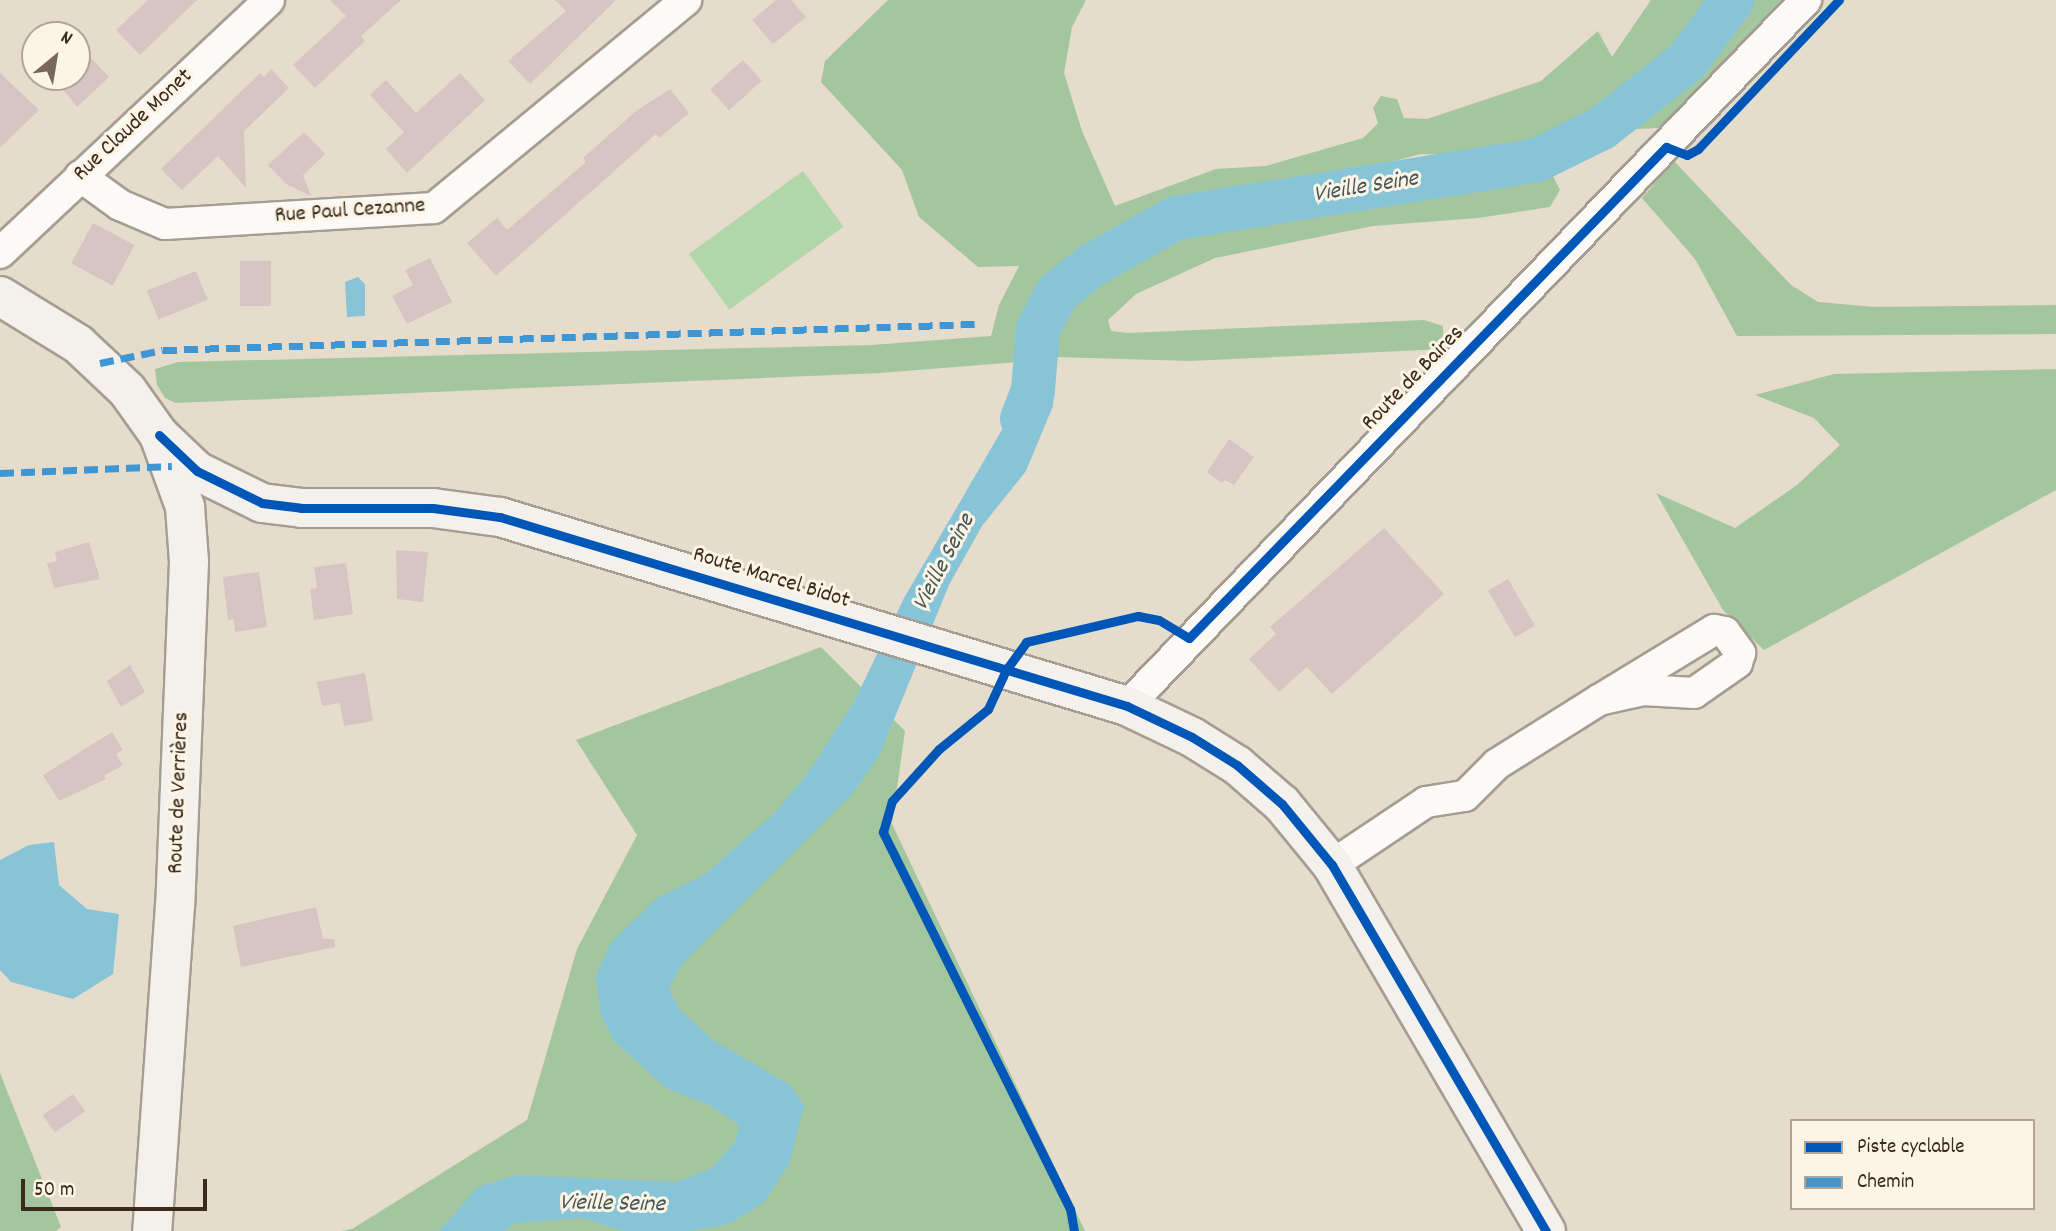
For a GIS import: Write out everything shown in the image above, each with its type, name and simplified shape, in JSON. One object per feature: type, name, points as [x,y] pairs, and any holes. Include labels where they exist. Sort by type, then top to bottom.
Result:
[{"type":"street","name":"Rue Claude Monet","points":[[0,253],[269,0]]},
{"type":"street","name":"Rue Paul Cezanne","points":[[80,176],[120,205],[165,224],[434,208],[686,0]]},
{"type":"street","name":"Route de Baires","points":[[1127,706],[1806,0]]},
{"type":"street","name":"Route de Verrières","points":[[0,296],[78,344],[114,374],[159,435],[185,507],[190,562],[175,905],[152,1231]]},
{"type":"street","name":"Route Marcel Bidot","points":[[159,435],[207,478],[262,503],[301,508],[433,508],[500,517],[1127,706],[1237,765],[1282,804],[1332,865],[1546,1231]]},
{"type":"street","points":[[1332,865],[1426,802],[1465,796],[1497,764],[1599,700]]},
{"type":"green space","points":[[888,0],[1086,0],[1072,27],[1064,73],[1082,131],[1115,206],[1216,169],[1266,166],[1363,138],[1378,123],[1373,108],[1381,96],[1397,99],[1404,118],[1427,119],[1541,81],[1598,31],[1612,57],[1651,0],[1725,0],[1692,47],[1652,81],[1568,135],[1506,157],[1421,154],[1325,179],[1202,200],[1108,239],[1053,280],[1030,309],[1019,362],[880,373],[176,403],[165,398],[157,385],[155,369],[178,362],[871,345],[991,336],[999,305],[1019,266],[978,267],[919,217],[902,170],[821,82],[825,61]]},
{"type":"green space","points":[[1744,0],[1786,0],[1659,128],[1616,130],[1706,54]]},
{"type":"green space","points":[[1674,161],[1791,285],[1818,302],[1875,307],[2056,305],[2056,334],[1737,336],[1695,259],[1642,198]]},
{"type":"green space","points":[[803,171],[844,227],[729,310],[689,254]]},
{"type":"green space","points":[[1535,176],[1553,176],[1560,190],[1550,207],[1478,218],[1373,226],[1215,258],[1136,294],[1108,320],[1111,331],[1128,333],[1424,320],[1443,326],[1444,349],[1190,361],[1055,357],[1055,324],[1061,306],[1088,279],[1189,234]]},
{"type":"green space","points":[[2056,369],[2056,490],[1764,650],[1723,610],[1656,493],[1735,528],[1797,485],[1840,445],[1814,418],[1755,395],[1834,374]]},
{"type":"green space","points":[[821,647],[905,731],[892,824],[1085,1231],[342,1231],[352,1229],[527,1120],[577,949],[637,835],[576,740]]},
{"type":"green space","points":[[0,1073],[61,1227],[56,1231],[0,1231]]},
{"type":"water","points":[[358,277],[365,284],[365,316],[347,317],[345,282]]},
{"type":"water","points":[[1055,357],[1053,406],[1026,471],[982,526],[949,585],[879,756],[852,794],[682,964],[669,988],[679,1009],[713,1040],[790,1085],[804,1105],[790,1162],[764,1202],[729,1224],[690,1231],[623,1231],[583,1218],[515,1223],[504,1231],[439,1231],[478,1187],[517,1175],[677,1182],[712,1168],[736,1141],[739,1125],[709,1105],[666,1088],[614,1041],[601,1015],[596,977],[610,944],[657,898],[704,875],[776,812],[808,773],[853,704],[904,598],[1003,428],[1019,362]]},
{"type":"water","points":[[54,842],[59,885],[87,909],[119,914],[113,974],[73,999],[11,982],[0,970],[0,860],[29,845]]},
{"type":"building","points":[[148,0],[197,0],[140,55],[116,30]]},
{"type":"building","points":[[330,0],[401,0],[361,36],[365,41],[315,88],[293,65],[346,16]]},
{"type":"building","points":[[555,0],[616,0],[530,84],[508,61],[566,11]]},
{"type":"building","points":[[776,0],[791,0],[806,17],[773,44],[752,20]]},
{"type":"building","points":[[91,58],[109,77],[77,107],[64,91],[91,91]]},
{"type":"building","points":[[743,60],[762,81],[729,110],[710,89]]},
{"type":"building","points":[[271,69],[289,88],[244,131],[246,188],[218,156],[182,190],[161,169],[260,73],[264,77]]},
{"type":"building","points":[[0,73],[39,110],[0,148]]},
{"type":"building","points":[[460,73],[485,100],[407,173],[386,149],[404,132],[370,95],[386,80],[416,113]]},
{"type":"building","points":[[670,89],[689,113],[659,138],[656,134],[496,276],[467,243],[497,218],[507,230],[586,162],[583,158],[636,111]]},
{"type":"building","points":[[304,132],[325,154],[303,175],[311,196],[286,184],[268,165]]},
{"type":"building","points":[[93,223],[134,245],[113,286],[71,264]]},
{"type":"building","points":[[430,258],[452,302],[407,324],[392,296],[413,285],[405,270]]},
{"type":"building","points":[[240,261],[271,261],[271,306],[240,306]]},
{"type":"building","points":[[196,271],[208,300],[158,320],[147,291]]},
{"type":"building","points":[[1229,439],[1254,457],[1234,485],[1225,480],[1222,483],[1207,472]]},
{"type":"building","points":[[1384,528],[1444,594],[1332,694],[1307,667],[1279,692],[1249,659],[1276,634],[1270,627]]},
{"type":"building","points":[[89,542],[100,579],[54,588],[47,563],[57,561],[55,552]]},
{"type":"building","points":[[396,550],[428,552],[423,602],[397,599]]},
{"type":"building","points":[[346,563],[353,614],[314,620],[310,589],[317,588],[314,567]]},
{"type":"building","points":[[259,572],[267,627],[235,632],[234,619],[228,620],[223,577]]},
{"type":"building","points":[[1508,579],[1535,626],[1515,637],[1488,590]]},
{"type":"building","points":[[130,665],[145,692],[121,707],[107,681]]},
{"type":"building","points":[[365,673],[373,721],[344,726],[340,703],[322,706],[317,682]]},
{"type":"building","points":[[112,732],[123,750],[116,754],[123,765],[104,776],[106,779],[59,801],[43,775]]},
{"type":"building","points":[[316,907],[323,939],[334,939],[335,947],[241,967],[233,926]]},
{"type":"building","points":[[73,1094],[85,1111],[55,1132],[43,1115]]},
{"type":"waterway","name":"Vieille Seine","points":[[1022,419],[1033,390],[1038,329],[1057,293],[1092,265],[1176,218],[1537,160],[1602,128],[1687,61],[1732,0]]},
{"type":"marked path","points":[[100,363],[163,350],[977,324]]},
{"type":"marked path","points":[[0,473],[172,466]]},
{"type":"cycle path","points":[[1074,1231],[1070,1209],[883,832],[892,801],[939,749],[988,709],[1006,670],[1026,642],[1138,616],[1159,620],[1189,638],[1666,147],[1687,155],[1698,149],[1839,0]]},
{"type":"cycle path","points":[[159,435],[197,471],[262,503],[301,508],[433,508],[500,517],[1127,706],[1192,737],[1237,765],[1282,804],[1332,865],[1546,1231]]}]
